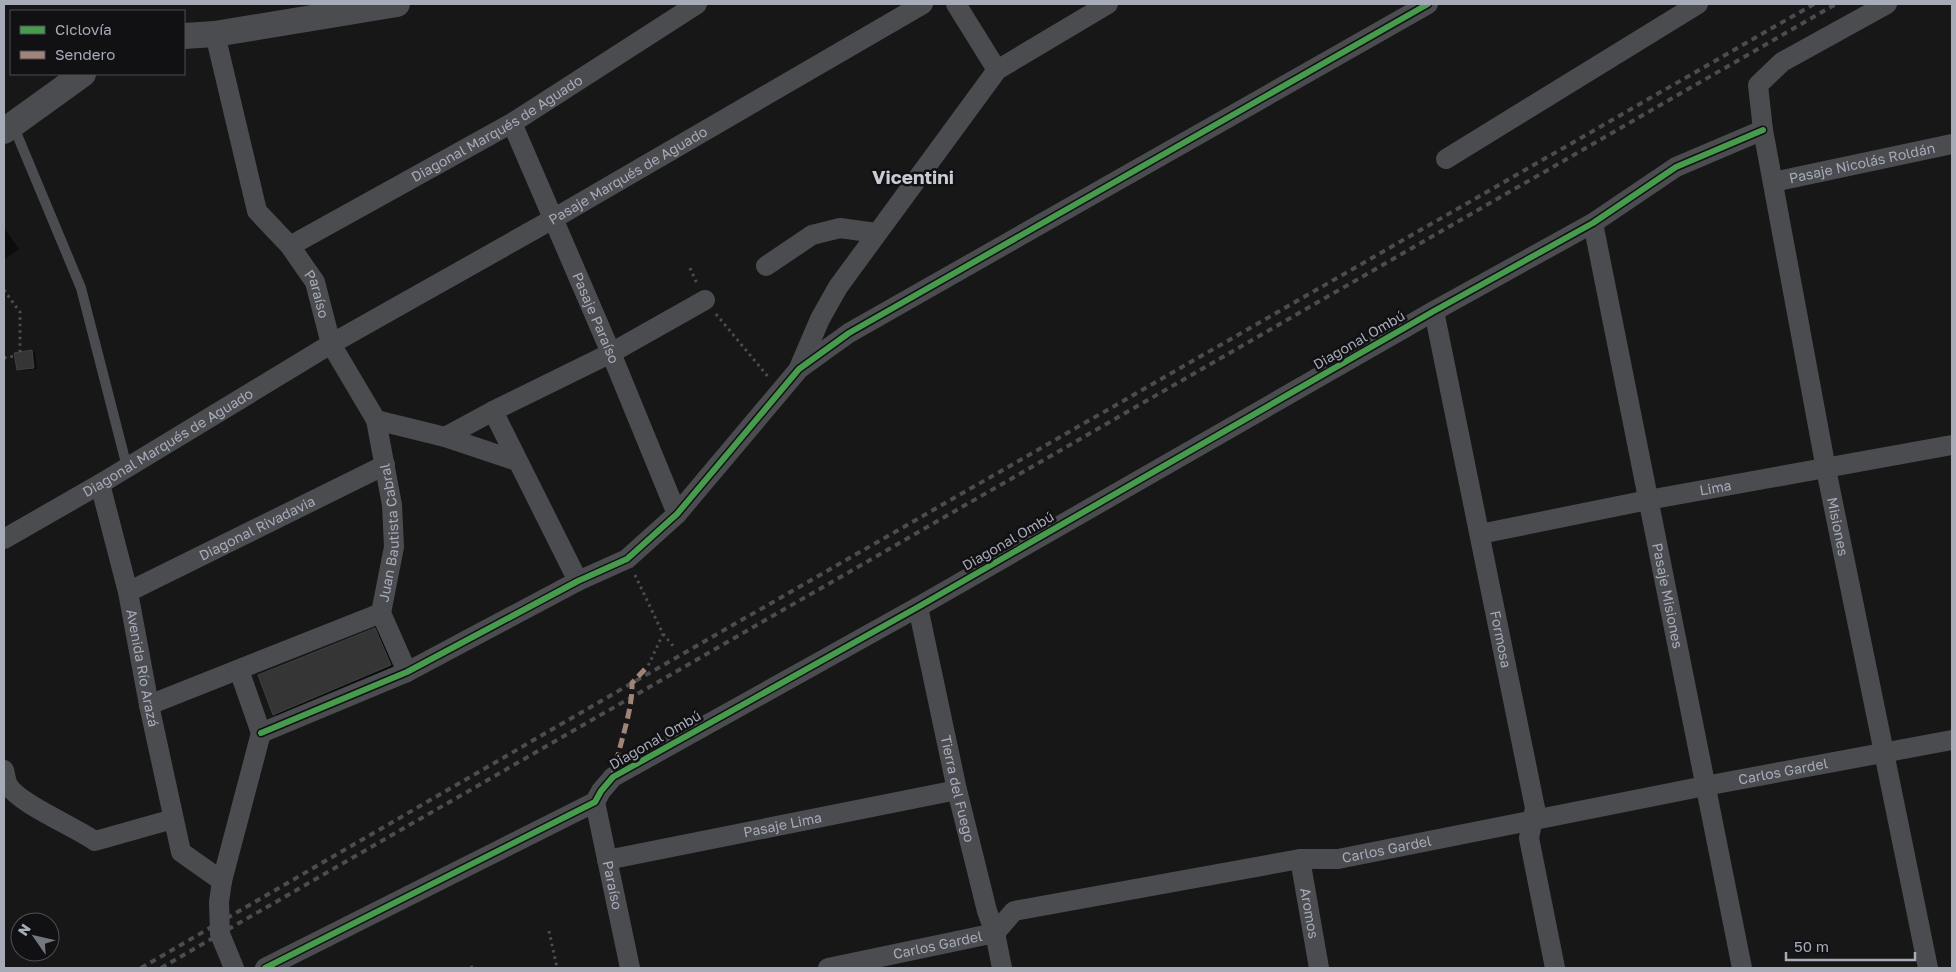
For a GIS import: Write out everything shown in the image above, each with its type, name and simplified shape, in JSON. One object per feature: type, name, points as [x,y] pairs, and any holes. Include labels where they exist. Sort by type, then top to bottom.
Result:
[{"type":"street","points":[[185,36],[215,34],[328,10],[397,4]]},
{"type":"street","name":"Diagonal Marqués de Aguado","points":[[290,246],[512,123],[696,4]]},
{"type":"street","name":"Pasaje Marqués de Aguado","points":[[331,344],[553,219],[923,4]]},
{"type":"street","points":[[956,4],[997,70]]},
{"type":"street","points":[[261,733],[407,672],[578,581],[627,559],[677,514],[799,369],[820,319],[838,287],[997,70],[1108,4]]},
{"type":"street","points":[[799,369],[849,333],[1428,4]]},
{"type":"street","points":[[1446,159],[1698,4]]},
{"type":"street","name":"Misiones","points":[[1887,4],[1782,62],[1758,85],[1762,130],[1826,469],[1928,968]]},
{"type":"street","name":"Paraíso","points":[[215,34],[257,210],[290,246],[315,282],[331,344],[376,420]]},
{"type":"street","points":[[8,127],[81,75]]},
{"type":"street","name":"Pasaje Paraíso","points":[[512,123],[611,353],[677,514]]},
{"type":"street","name":"Diagonal Ombú","points":[[265,968],[595,802],[601,791],[613,777],[918,607],[1434,311],[1593,223],[1676,167],[1762,130]]},
{"type":"street","name":"Pasaje Nicolás Roldán","points":[[1773,182],[1952,144]]},
{"type":"street","name":"Pasaje Misiones","points":[[1593,223],[1742,968]]},
{"type":"street","points":[[766,266],[812,235],[840,228],[876,233]]},
{"type":"street","points":[[445,437],[493,411],[611,353],[705,300]]},
{"type":"street","name":"Formosa","points":[[1434,311],[1535,808],[1529,838],[1555,968]]},
{"type":"street","name":"Diagonal Marqués de Aguado","points":[[4,539],[100,484],[331,344]]},
{"type":"street","points":[[493,411],[578,581]]},
{"type":"street","points":[[376,420],[445,437],[517,461]]},
{"type":"street","name":"Juan Bautista Cabral","points":[[149,705],[381,613],[394,547],[392,505],[376,420]]},
{"type":"street","name":"Lima","points":[[1480,534],[1648,500],[1952,445]]},
{"type":"street","name":"Diagonal Rivadavia","points":[[128,592],[385,465]]},
{"type":"street","name":"Avenida Río Arazá","points":[[100,484],[128,592],[149,705],[181,852],[222,881]]},
{"type":"street","name":"Tierra del Fuego","points":[[918,607],[957,790],[987,911],[995,933],[1002,968]]},
{"type":"street","points":[[381,613],[407,672]]},
{"type":"street","points":[[234,968],[220,934],[219,902],[222,881],[261,733],[239,670]]},
{"type":"street","name":"Carlos Gardel","points":[[828,968],[995,933],[1014,911],[1300,859],[1338,859],[1705,786],[1952,740]]},
{"type":"street","points":[[4,770],[8,785],[19,798],[79,830],[94,841],[173,819]]},
{"type":"street","name":"Pasaje Lima","points":[[607,860],[957,790]]},
{"type":"street","name":"Paraíso","points":[[595,802],[630,968]]},
{"type":"street","name":"Aromos","points":[[1300,859],[1319,968]]},
{"type":"lane","points":[[8,127],[82,288],[127,467]]},
{"type":"path","points":[[690,268],[705,300],[781,392]]},
{"type":"path","points":[[4,290],[20,312],[20,352]]},
{"type":"path","points":[[4,358],[15,356]]},
{"type":"path","points":[[627,559],[663,634],[674,647]]},
{"type":"path","points":[[648,666],[663,634]]},
{"type":"path","points":[[549,931],[557,968]]},
{"type":"building","points":[[32,350],[34,368],[17,370],[14,353]]},
{"type":"building","points":[[375,628],[391,665],[273,715],[258,675]]},
{"type":"railway","points":[[141,968],[632,683],[1814,4]]},
{"type":"railway","points":[[161,968],[1836,4]]},
{"type":"marked path","points":[[613,777],[628,717],[632,683],[648,666]]},
{"type":"cycle path","points":[[261,733],[407,672],[578,581],[627,559],[677,514],[799,369],[849,333],[1428,4]]},
{"type":"cycle path","points":[[265,968],[595,802],[601,791],[613,777],[918,607],[1434,311],[1593,223],[1676,167],[1763,130]]},
{"type":"district","name":"Vicentini","points":[[913,177]]}]
